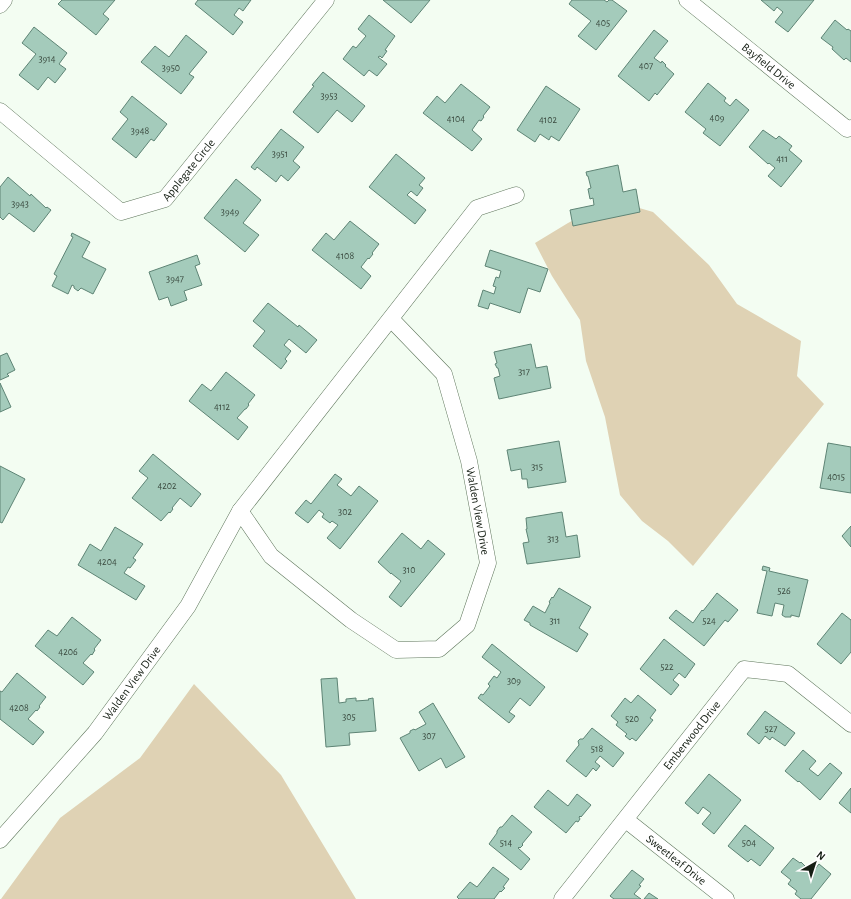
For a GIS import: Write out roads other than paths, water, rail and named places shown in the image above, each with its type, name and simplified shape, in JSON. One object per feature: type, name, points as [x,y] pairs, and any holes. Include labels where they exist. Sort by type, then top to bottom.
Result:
[{"type":"street","points":[[0,5],[4,0]]},
{"type":"street","name":"Applegate Circle","points":[[0,111],[122,212],[165,199],[326,0]]},
{"type":"street","name":"Bayfield Drive","points":[[687,0],[847,129],[851,128]]},
{"type":"street","name":"Walden View Drive","points":[[0,840],[95,734],[188,606],[240,511],[477,208],[516,195]]},
{"type":"street","name":"Walden View Drive","points":[[240,511],[271,556],[351,620],[396,650],[439,650],[467,625],[488,564],[469,461],[444,374],[391,319]]},
{"type":"street","name":"Emberwood Drive","points":[[562,899],[744,669],[788,674],[851,724]]},
{"type":"street","name":"Sweetleaf Drive","points":[[626,820],[726,899]]}]
